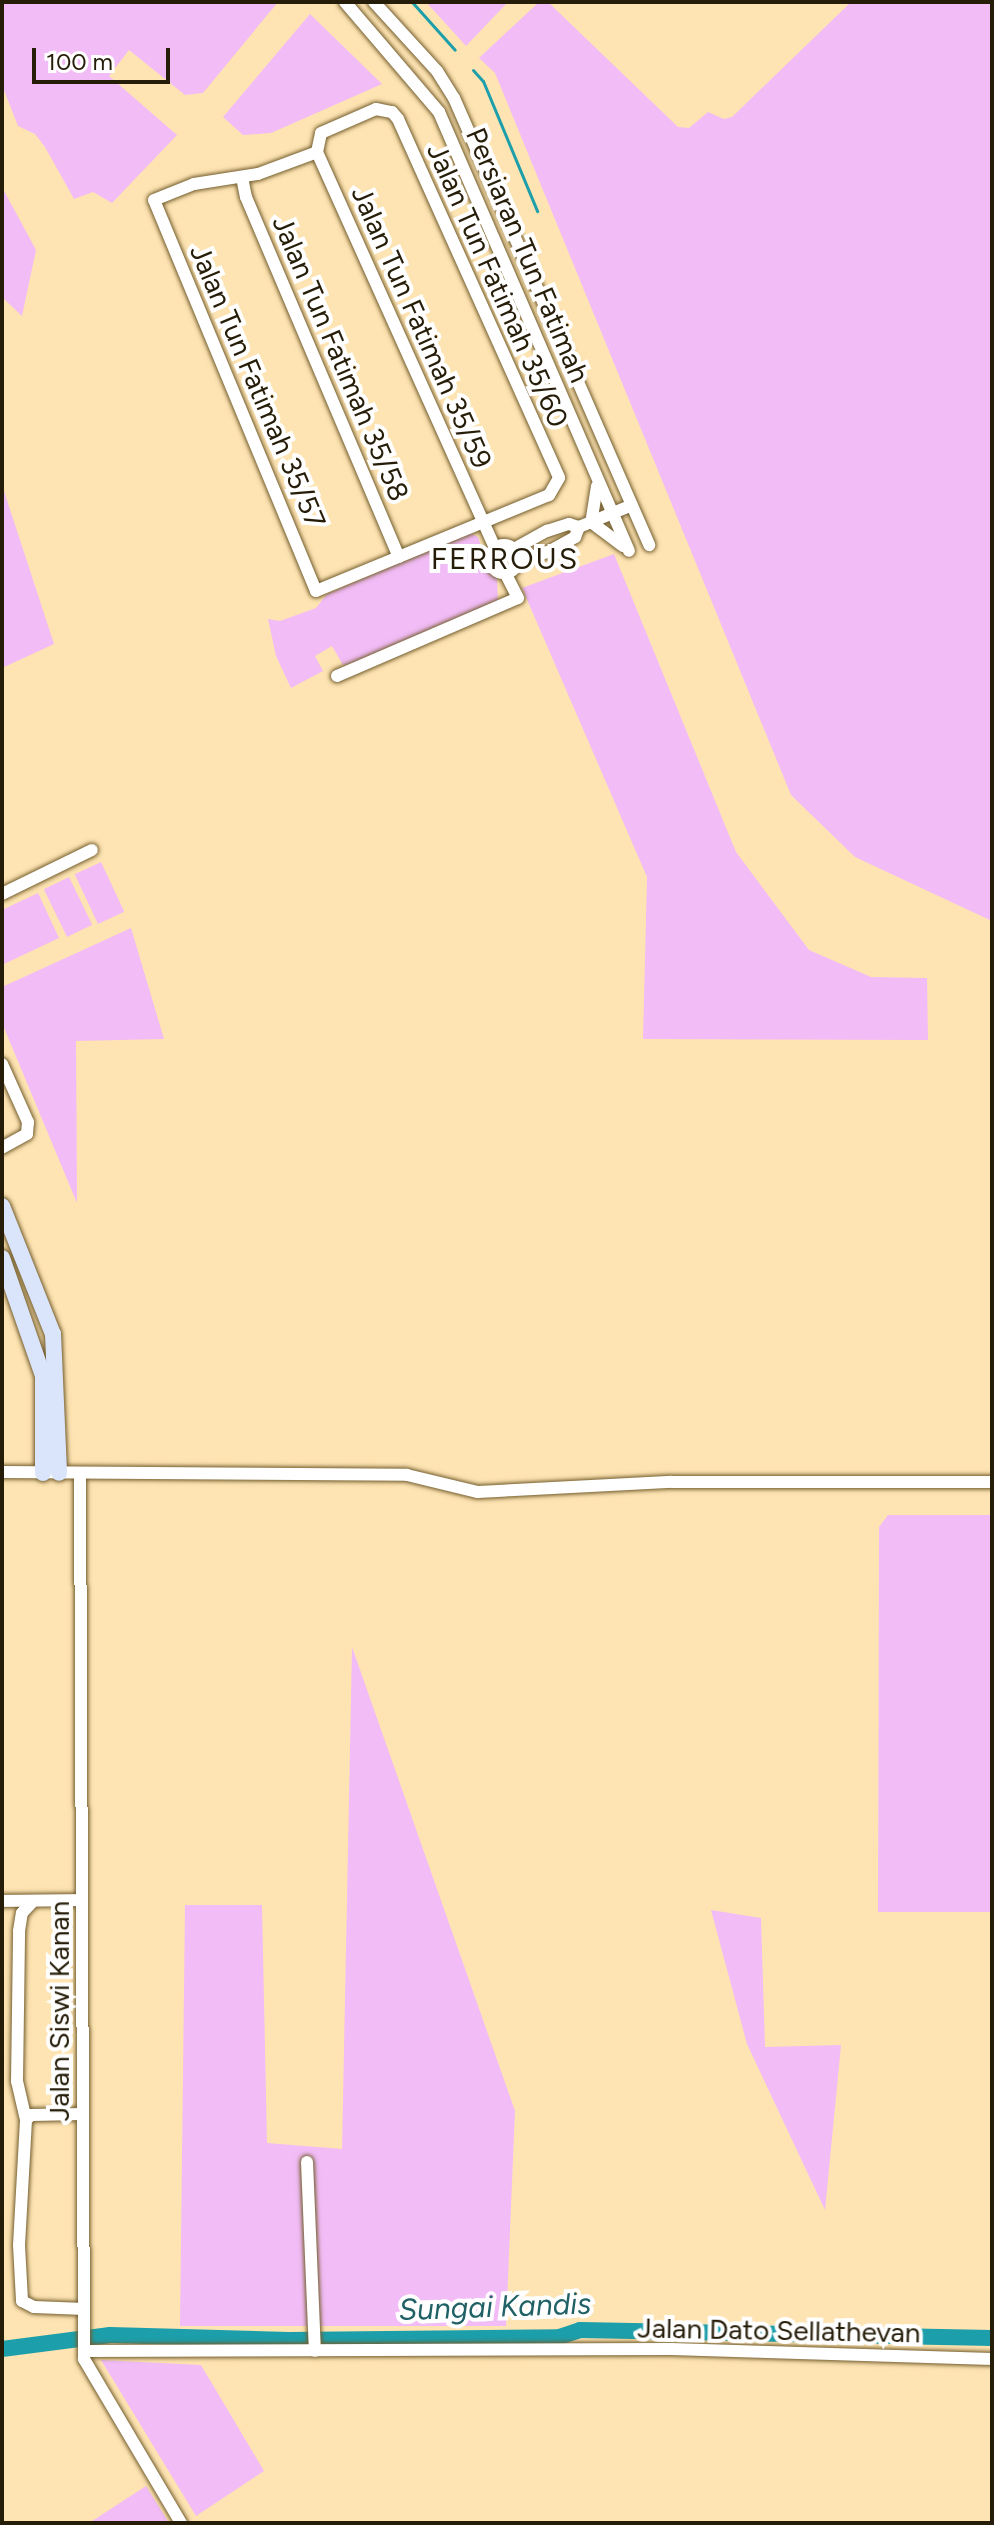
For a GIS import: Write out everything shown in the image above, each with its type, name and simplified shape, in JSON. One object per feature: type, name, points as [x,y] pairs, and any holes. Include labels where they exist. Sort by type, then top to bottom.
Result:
[{"type":"main road","points":[[2,1206],[53,1334],[51,1473]]},
{"type":"main road","points":[[2,1258],[43,1376],[51,1473]]},
{"type":"street","name":"Persiaran Tun Fatimah","points":[[345,2],[439,112],[629,551],[585,525]]},
{"type":"street","name":"Persiaran Tun Fatimah","points":[[374,2],[437,71],[454,98],[649,545]]},
{"type":"street","name":"Jalan Tun Fatimah 35/60","points":[[317,152],[316,142],[326,130],[376,109],[392,112],[559,478],[549,495],[482,522]]},
{"type":"street","points":[[242,177],[317,152]]},
{"type":"street","name":"Jalan Tun Fatimah 35/59","points":[[317,152],[495,548],[491,564],[505,573]]},
{"type":"street","name":"Jalan Tun Fatimah 35/57","points":[[242,177],[194,184],[154,200],[316,591],[399,557]]},
{"type":"street","name":"Jalan Tun Fatimah 35/58","points":[[242,177],[246,197],[399,557]]},
{"type":"street","points":[[495,548],[516,555],[550,551],[575,537],[585,525],[597,477]]},
{"type":"street","points":[[337,676],[518,598],[505,573],[516,555],[547,531],[569,524],[585,525],[632,505]]},
{"type":"street","points":[[399,557],[482,522]]},
{"type":"street","points":[[2,894],[92,850]]},
{"type":"street","points":[[2,1064],[28,1122],[27,1134],[2,1148]]},
{"type":"street","points":[[2,1472],[407,1475],[478,1492],[672,1482],[992,1482]]},
{"type":"street","name":"Jalan Siswi Kanan","points":[[80,1473],[84,2349],[86,2366],[181,2523]]},
{"type":"street","points":[[2,1901],[82,1900]]},
{"type":"street","points":[[26,2120],[17,2081],[19,1931],[22,1913],[33,1901]]},
{"type":"street","points":[[83,2114],[31,2115],[21,2130],[19,2295],[34,2307],[84,2309]]},
{"type":"street","points":[[307,2162],[314,2348]]},
{"type":"street","name":"Jalan Dato Sellathevan","points":[[84,2349],[671,2349],[992,2359]]},
{"type":"shaded area","points":[[2,2],[278,2],[203,93],[185,95],[129,50],[109,76],[177,135],[112,203],[93,192],[74,199],[45,147],[35,134],[18,126],[2,85]]},
{"type":"shaded area","points":[[426,2],[508,2],[466,46]]},
{"type":"shaded area","points":[[539,2],[548,2],[678,127],[689,128],[708,112],[724,119],[732,117],[851,2],[992,2],[992,921],[855,857],[791,795],[495,73],[479,58]]},
{"type":"shaded area","points":[[310,14],[382,84],[271,133],[243,135],[223,117]]},
{"type":"shaded area","points":[[2,187],[36,250],[22,316],[3,298]]},
{"type":"shaded area","points":[[2,485],[54,644],[2,668]]},
{"type":"shaded area","points":[[470,533],[478,537],[488,567],[497,577],[498,603],[362,661],[343,665],[332,646],[315,656],[323,671],[291,688],[276,656],[268,619],[280,621],[316,608],[327,594]]},
{"type":"shaded area","points":[[614,554],[736,852],[809,950],[871,977],[927,978],[928,1040],[643,1039],[647,877],[522,588]]},
{"type":"shaded area","points":[[101,862],[124,912],[98,924],[75,874]]},
{"type":"shaded area","points":[[69,877],[92,925],[67,937],[44,889]]},
{"type":"shaded area","points":[[38,893],[59,938],[4,964],[2,910]]},
{"type":"shaded area","points":[[131,928],[164,1039],[76,1041],[77,1203],[2,1023],[2,987]]},
{"type":"shaded area","points":[[888,1515],[992,1515],[992,1912],[878,1912],[879,1527]]},
{"type":"shaded area","points":[[352,1647],[515,2111],[506,2326],[180,2326],[185,1905],[262,1905],[267,2143],[342,2149]]},
{"type":"shaded area","points":[[711,1910],[761,1918],[765,2047],[841,2045],[825,2210],[747,2044]]},
{"type":"shaded area","points":[[101,2360],[201,2365],[264,2471],[196,2516]]},
{"type":"shaded area","points":[[146,2486],[169,2523],[89,2523]]},
{"type":"waterway","points":[[412,2],[455,50]]},
{"type":"waterway","points":[[473,70],[483,81],[537,211]]},
{"type":"waterway","name":"Sungai Kandis","points":[[2,2349],[110,2335],[289,2340],[559,2337],[580,2330],[992,2338]]},
{"type":"district","name":"FERROUS","points":[[505,559]]}]
